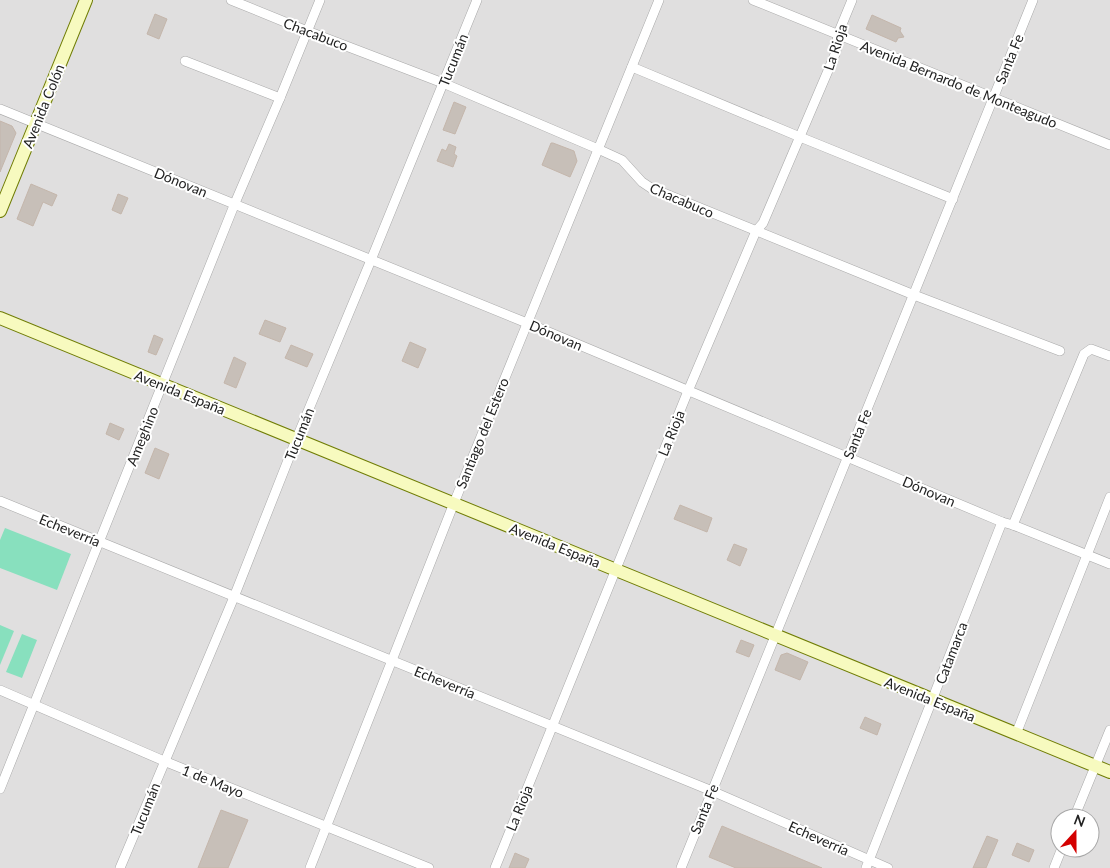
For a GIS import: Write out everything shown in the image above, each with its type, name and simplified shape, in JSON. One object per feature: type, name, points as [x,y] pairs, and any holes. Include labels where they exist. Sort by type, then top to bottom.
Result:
[{"type":"street","name":"Avenida Colón","points":[[0,211],[86,0]]},
{"type":"street","name":"Chacabuco","points":[[231,0],[444,83],[598,149],[622,160],[642,182],[651,188],[914,295],[1060,351]]},
{"type":"street","name":"Ameghino","points":[[0,789],[235,204],[320,0]]},
{"type":"street","name":"Tucumán","points":[[120,868],[234,597],[296,440],[478,0]]},
{"type":"street","name":"Santiago del Estero","points":[[310,868],[454,503],[659,0]]},
{"type":"street","name":"Avenida Bernardo de Monteagudo","points":[[753,0],[1110,145]]},
{"type":"street","name":"La Rioja","points":[[495,868],[688,391],[756,231],[763,223],[836,52],[838,34],[852,0]]},
{"type":"street","name":"Santa Fe","points":[[681,868],[1033,0]]},
{"type":"street","points":[[184,61],[280,98]]},
{"type":"street","points":[[632,66],[800,137],[953,198]]},
{"type":"street","name":"Dónovan","points":[[0,108],[527,323],[1002,522],[1012,524],[1110,564]]},
{"type":"street","name":"Avenida España","points":[[0,318],[1110,772]]},
{"type":"street","points":[[1012,524],[1084,354],[1091,349],[1107,355]]},
{"type":"street","points":[[1016,734],[1110,498]]},
{"type":"street","name":"Echeverría","points":[[0,501],[712,791],[867,864],[888,868]]},
{"type":"street","name":"Catamarca","points":[[867,864],[1002,522]]},
{"type":"street","name":"1 de Mayo","points":[[0,690],[164,761],[429,868]]},
{"type":"street","points":[[1078,808],[1110,730]]},
{"type":"shaded area","points":[[0,0],[1110,0],[1110,868],[0,868]]},
{"type":"green space","points":[[5,528],[71,554],[57,590],[0,568],[0,540]]},
{"type":"green space","points":[[0,625],[14,631],[0,665]]},
{"type":"green space","points":[[22,634],[37,640],[22,678],[6,672]]},
{"type":"building","points":[[155,14],[167,19],[159,39],[147,34]]},
{"type":"building","points":[[872,15],[901,28],[900,31],[904,37],[898,38],[896,42],[866,29]]},
{"type":"building","points":[[454,102],[466,107],[455,134],[443,130]]},
{"type":"building","points":[[0,121],[12,126],[16,133],[0,172]]},
{"type":"building","points":[[551,143],[574,151],[577,161],[570,177],[542,165]]},
{"type":"building","points":[[449,144],[456,147],[454,154],[457,156],[453,167],[437,161],[442,149],[446,151]]},
{"type":"building","points":[[31,184],[57,195],[52,206],[43,202],[33,226],[17,219]]},
{"type":"building","points":[[118,194],[128,198],[121,214],[112,210]]},
{"type":"building","points":[[265,320],[286,328],[280,342],[259,334]]},
{"type":"building","points":[[154,335],[163,339],[156,355],[148,352]]},
{"type":"building","points":[[410,342],[426,349],[418,368],[402,361]]},
{"type":"building","points":[[291,345],[313,354],[307,367],[285,358]]},
{"type":"building","points":[[234,357],[246,363],[236,388],[224,383]]},
{"type":"building","points":[[110,423],[124,429],[119,440],[106,434]]},
{"type":"building","points":[[155,448],[169,454],[159,479],[145,473]]},
{"type":"building","points":[[680,505],[712,518],[707,532],[674,519]]},
{"type":"building","points":[[734,544],[747,549],[740,566],[727,560]]},
{"type":"building","points":[[741,640],[754,645],[749,657],[736,652]]},
{"type":"building","points":[[787,653],[808,662],[800,680],[775,670],[781,655]]},
{"type":"building","points":[[865,717],[881,724],[877,735],[860,728]]},
{"type":"building","points":[[221,810],[248,820],[228,868],[198,868]]},
{"type":"building","points":[[722,826],[822,868],[736,868],[709,857]]},
{"type":"building","points":[[987,836],[998,840],[986,868],[973,868]]},
{"type":"building","points":[[1017,843],[1034,850],[1029,862],[1012,855]]},
{"type":"building","points":[[515,853],[529,859],[525,868],[509,868]]}]
